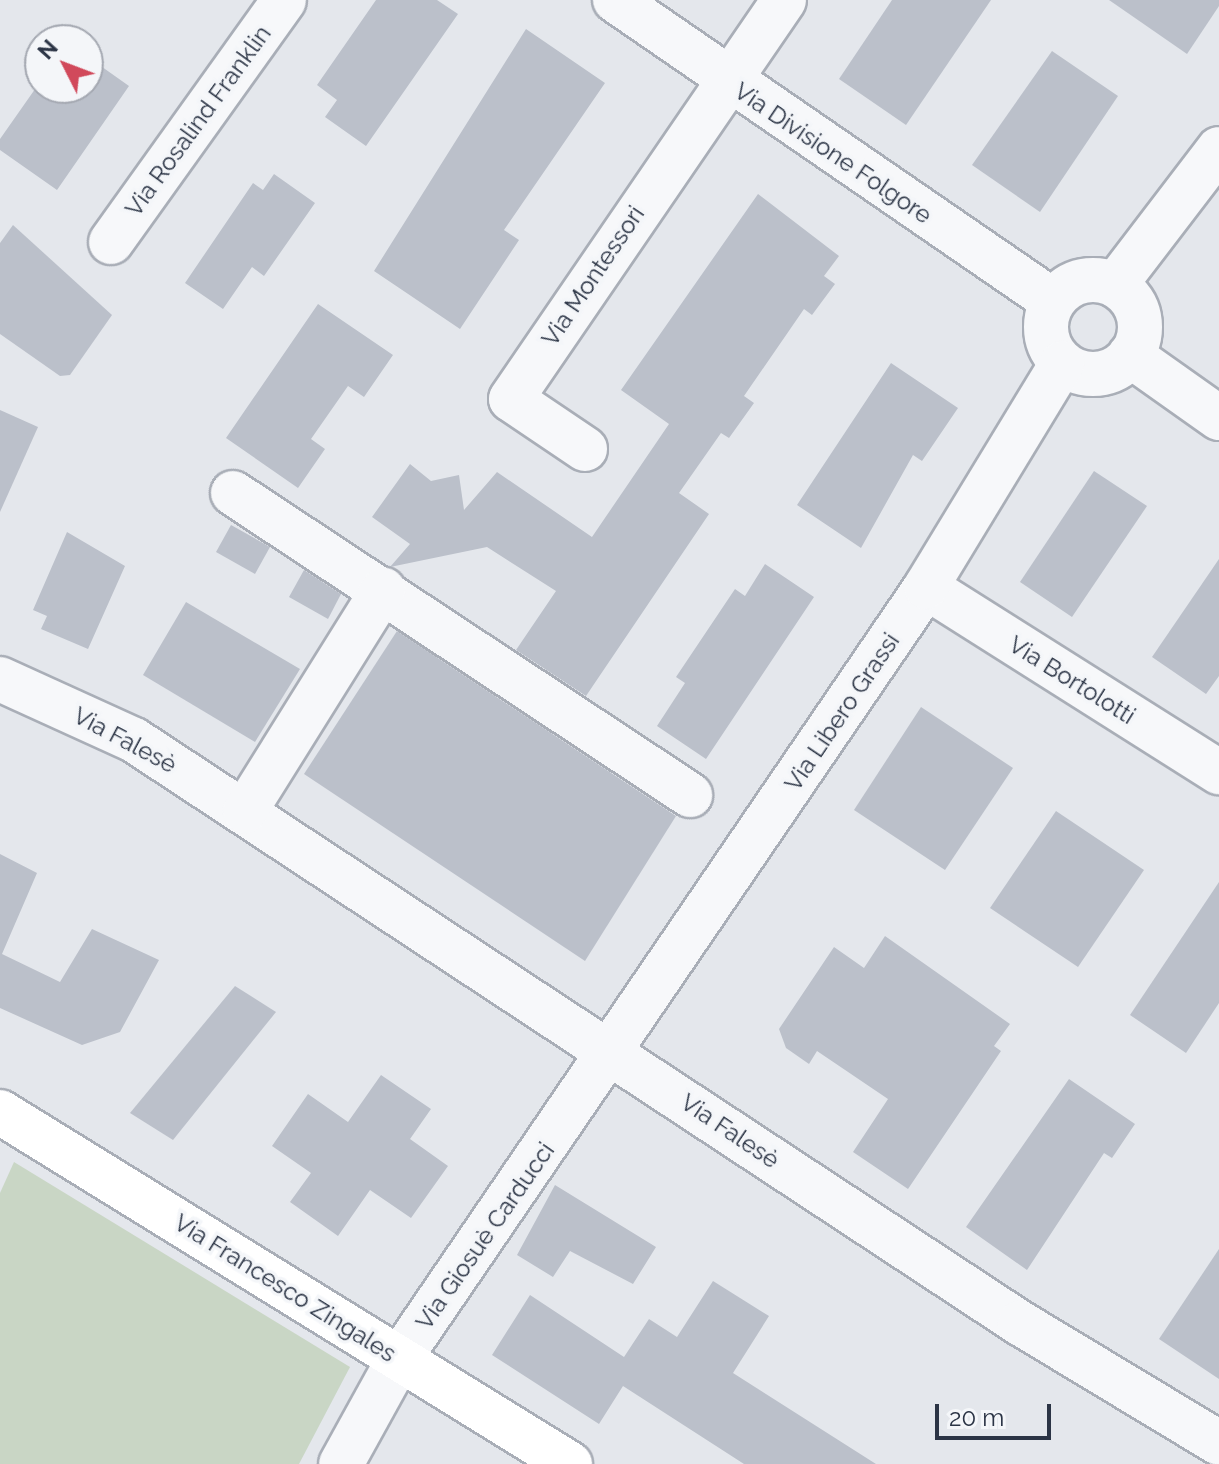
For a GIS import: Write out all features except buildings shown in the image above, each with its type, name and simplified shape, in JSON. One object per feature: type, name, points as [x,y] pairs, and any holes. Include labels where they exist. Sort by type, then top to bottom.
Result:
[{"type":"street","name":"Via Rosalind Franklin","points":[[111,242],[284,0]]},
{"type":"street","name":"Via Divisione Folgore","points":[[615,0],[727,80],[1053,301]]},
{"type":"street","points":[[727,80],[784,0]]},
{"type":"street","name":"Via Montessori","points":[[585,449],[511,399],[727,80]]},
{"type":"street","points":[[1115,285],[1219,149]]},
{"type":"street","points":[[1081,281],[1115,285],[1140,322],[1130,355],[1101,374],[1062,363],[1047,339],[1053,301],[1081,281]]},
{"type":"street","points":[[1130,355],[1219,418]]},
{"type":"street","name":"Via Libero Grassi","points":[[611,1054],[926,587],[1062,363]]},
{"type":"street","points":[[233,493],[690,795]]},
{"type":"street","name":"Via Bortolotti","points":[[926,587],[1219,772]]},
{"type":"street","points":[[245,811],[383,590]]},
{"type":"street","name":"Via Falesè","points":[[0,679],[134,740],[1145,1403],[1219,1443]]},
{"type":"street","name":"Via Giosuè Carducci","points":[[341,1464],[399,1359],[611,1054]]},
{"type":"street","name":"Via Francesco Zingales","points":[[0,1112],[570,1464]]},
{"type":"green space","points":[[14,1162],[350,1367],[299,1464],[0,1464],[0,1193]]}]
